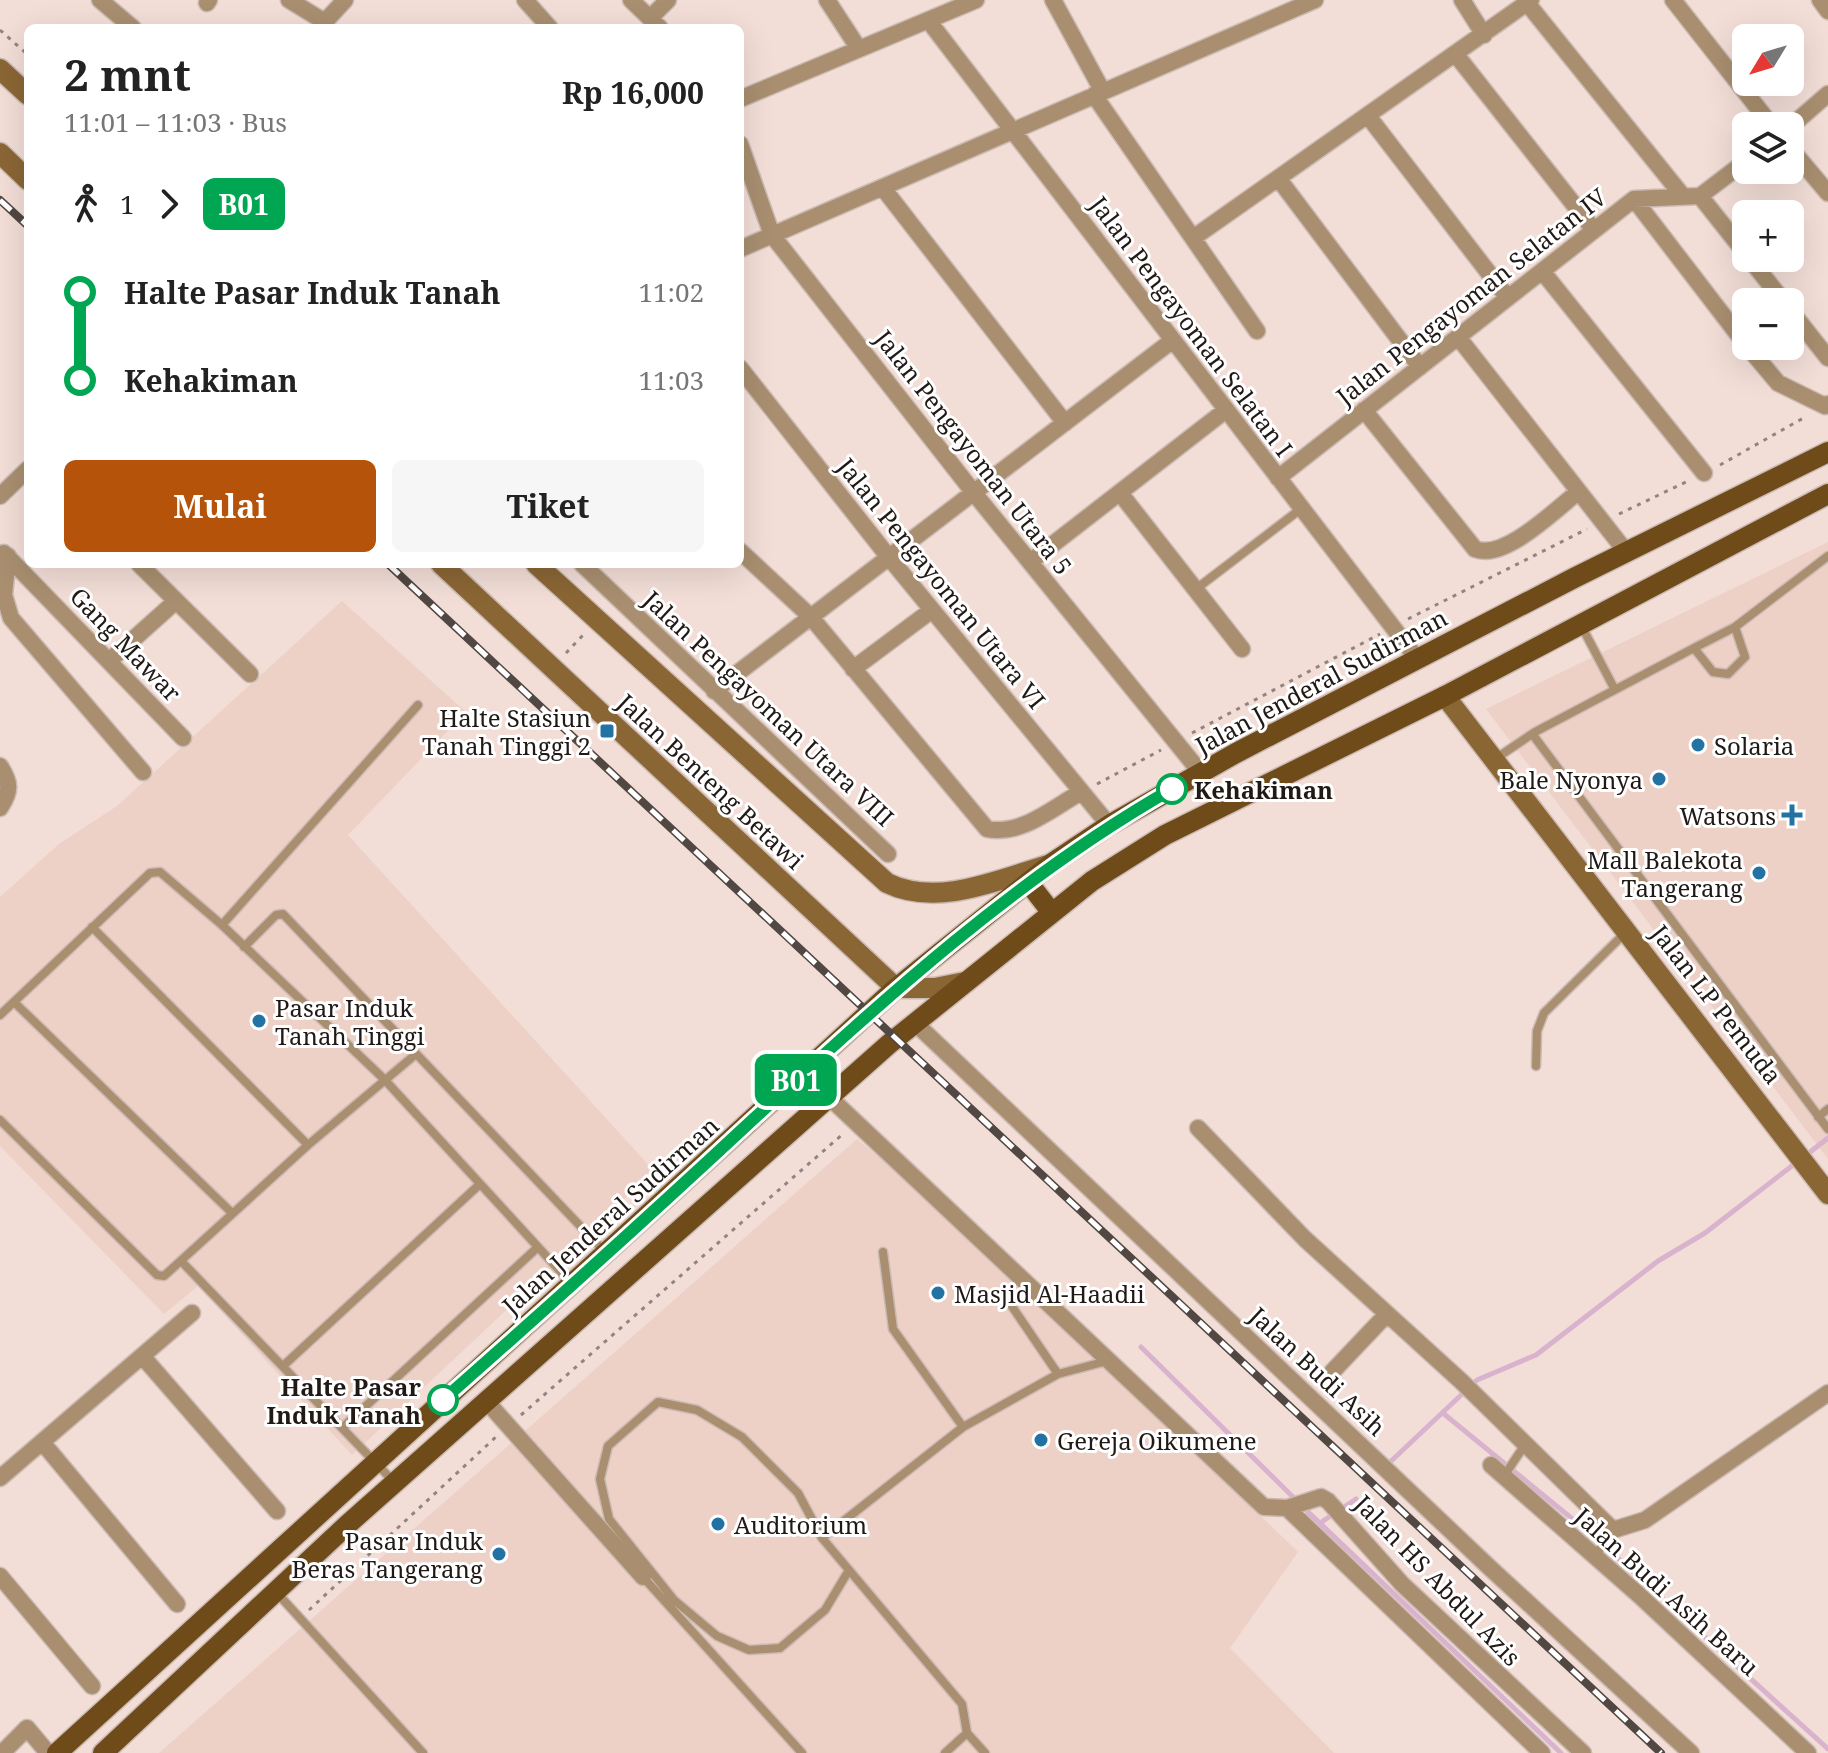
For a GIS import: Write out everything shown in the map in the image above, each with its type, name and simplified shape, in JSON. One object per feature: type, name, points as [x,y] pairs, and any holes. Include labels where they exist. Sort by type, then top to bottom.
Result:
[{"type":"main road","points":[[0,69],[24,91]]},
{"type":"main road","points":[[0,153],[24,176]]},
{"type":"main road","name":"Jalan Jenderal Sudirman","points":[[57,1753],[896,988],[1052,863],[1109,825],[1201,773],[1828,452]]},
{"type":"main road","points":[[103,1753],[395,1484],[914,1022],[1092,881],[1165,835],[1445,696],[1828,494]]},
{"type":"main road","name":"Jalan Benteng Betawi","points":[[445,568],[896,988]]},
{"type":"main road","name":"Jalan Benteng Betawi","points":[[540,568],[887,883],[903,891],[938,894],[1052,863]]},
{"type":"main road","name":"Jalan LP Pemuda","points":[[1445,696],[1828,1194]]},
{"type":"main road","points":[[1028,882],[1052,913]]},
{"type":"main road","points":[[896,988],[935,988],[965,982]]},
{"type":"street","points":[[100,0],[128,24]]},
{"type":"street","points":[[289,0],[321,24]]},
{"type":"street","points":[[323,24],[345,0]]},
{"type":"street","points":[[525,0],[546,24]]},
{"type":"street","points":[[631,0],[655,23],[668,0]]},
{"type":"street","points":[[827,0],[859,49]]},
{"type":"street","points":[[744,97],[976,0]]},
{"type":"street","points":[[1053,0],[1099,94],[1257,331]]},
{"type":"street","points":[[744,247],[1315,0]]},
{"type":"street","points":[[1462,0],[1484,35]]},
{"type":"street","points":[[1673,0],[1761,112]]},
{"type":"street","points":[[1820,0],[1828,11]]},
{"type":"street","points":[[1193,238],[1457,56],[1529,2],[1682,195]]},
{"type":"street","name":"Jalan Pengayoman Selatan I","points":[[928,20],[1418,660]]},
{"type":"street","points":[[1457,56],[1594,230]]},
{"type":"street","points":[[1804,115],[1828,94]]},
{"type":"street","points":[[1368,116],[1508,298]]},
{"type":"street","name":"Jalan Pengayoman Utara 5","points":[[744,155],[772,235],[974,493],[1201,773]]},
{"type":"street","points":[[1804,165],[1828,193]]},
{"type":"street","points":[[1732,172],[1700,196],[1732,236]]},
{"type":"street","points":[[1278,178],[1420,367]]},
{"type":"street","points":[[883,188],[1065,423]]},
{"type":"street","name":"Jalan Pengayoman Selatan IV","points":[[1278,478],[1634,199],[1700,196]]},
{"type":"street","points":[[1634,199],[1732,327]]},
{"type":"street","points":[[1542,271],[1704,473]]},
{"type":"street","points":[[1761,272],[1773,288]]},
{"type":"street","points":[[1804,328],[1828,358]]},
{"type":"street","points":[[1458,337],[1627,553]]},
{"type":"street","points":[[714,691],[887,555],[974,493],[1173,340]]},
{"type":"street","points":[[1759,360],[1778,383],[1826,405]]},
{"type":"street","name":"Jalan Pengayoman Utara VI","points":[[744,373],[887,555],[1109,825]]},
{"type":"street","points":[[1030,562],[1226,410]]},
{"type":"street","points":[[1364,410],[1475,549],[1483,552],[1503,549],[1578,492]]},
{"type":"street","points":[[0,496],[24,473]]},
{"type":"street","points":[[1120,493],[1242,649]]},
{"type":"street","points":[[4,552],[4,595],[11,618],[143,772]]},
{"type":"street","name":"Gang Mawar","points":[[4,552],[183,738]]},
{"type":"street","points":[[744,555],[810,616],[987,829],[1003,832],[1025,825],[1081,792]]},
{"type":"street","points":[[143,568],[250,674]]},
{"type":"street","name":"Jalan Pengayoman Utara VIII","points":[[586,568],[888,854]]},
{"type":"street","points":[[109,661],[176,601]]},
{"type":"street","points":[[853,669],[932,610]]},
{"type":"street","points":[[0,766],[9,784],[9,793],[0,808]]},
{"type":"street","name":"Jalan Budi Asih","points":[[914,1022],[1691,1753]]},
{"type":"street","points":[[829,1097],[1264,1507],[1293,1506],[1353,1570],[1542,1753]]},
{"type":"street","points":[[1198,1128],[1305,1239],[1462,1382],[1613,1530],[1645,1520],[1828,1393]]},
{"type":"street","points":[[0,1478],[192,1313]]},
{"type":"street","points":[[1332,1372],[1387,1314]]},
{"type":"street","points":[[143,1357],[277,1511]]},
{"type":"street","points":[[488,1403],[643,1577]]},
{"type":"street","points":[[42,1442],[177,1604]]},
{"type":"street","name":"Jalan Budi Asih Baru","points":[[1498,1471],[1808,1753]]},
{"type":"street","name":"Jalan HS Abdul Azis","points":[[1293,1506],[1321,1497],[1355,1527],[1401,1585],[1583,1753]]},
{"type":"street","points":[[1353,1570],[1373,1553]]},
{"type":"street","points":[[0,1576],[92,1686]]},
{"type":"street","points":[[1385,1601],[1401,1585]]},
{"type":"street","points":[[1469,1682],[1486,1666]]},
{"type":"street","points":[[1491,1702],[1508,1687]]},
{"type":"street","points":[[2,1753],[27,1728],[48,1753]]},
{"type":"lane","points":[[1196,589],[1302,508]]},
{"type":"lane","points":[[1495,759],[1614,688],[1735,627],[1828,556]]},
{"type":"lane","points":[[1580,624],[1614,688]]},
{"type":"lane","points":[[1694,648],[1713,672],[1728,674],[1745,657],[1735,627]]},
{"type":"lane","points":[[222,925],[418,705]]},
{"type":"lane","points":[[1533,735],[1823,1122]]},
{"type":"lane","points":[[0,1015],[154,871],[166,875],[384,1079],[573,1285]]},
{"type":"lane","points":[[244,947],[276,915],[283,914],[607,1254]]},
{"type":"lane","points":[[92,927],[308,1145]]},
{"type":"lane","points":[[1536,1066],[1537,1031],[1544,1013],[1627,931]]},
{"type":"lane","points":[[14,1002],[232,1213]]},
{"type":"lane","points":[[0,1120],[157,1275],[167,1275],[308,1145],[416,1054]]},
{"type":"lane","points":[[1823,1122],[1828,1109]]},
{"type":"lane","points":[[283,1366],[480,1184]]},
{"type":"lane","points":[[342,1428],[538,1247]]},
{"type":"lane","points":[[883,1252],[893,1329],[963,1427]]},
{"type":"lane","points":[[182,1262],[395,1484]]},
{"type":"lane","points":[[1009,1302],[1058,1374]]},
{"type":"lane","points":[[822,1538],[963,1427],[1058,1374],[1108,1360]]},
{"type":"lane","points":[[849,1570],[825,1610],[780,1648],[749,1650],[717,1636],[674,1600],[609,1519],[600,1479],[608,1446],[658,1402],[697,1410],[742,1437],[798,1493],[822,1538],[849,1570],[962,1704],[967,1733],[985,1753]]},
{"type":"lane","points":[[1498,1471],[1524,1446]]},
{"type":"lane","points":[[1595,1556],[1613,1530]]},
{"type":"lane","points":[[643,1577],[802,1753]]},
{"type":"lane","points":[[276,1592],[423,1753]]},
{"type":"lane","points":[[945,1753],[967,1733]]},
{"type":"path","points":[[0,30],[24,51]]},
{"type":"path","points":[[1081,792],[1392,627],[1704,473],[1826,405]]},
{"type":"path","points":[[562,657],[587,631]]},
{"type":"path","points":[[301,1618],[508,1427],[856,1123]]},
{"type":"shaded area","points":[[1828,542],[1828,1159],[1486,709]]},
{"type":"shaded area","name":"Pasar Induk Tanah Tinggi","points":[[342,601],[466,712],[348,835],[654,1171],[352,1455],[198,1286],[164,1314],[0,1146],[0,897],[59,844],[117,806]]},
{"type":"shaded area","points":[[857,1139],[950,1215],[1298,1552],[1230,1648],[1334,1753],[159,1753]]},
{"type":"waterway","points":[[1805,1156],[1828,1138]]},
{"type":"waterway","points":[[1388,1464],[1477,1380],[1536,1355],[1658,1261],[1705,1233],[1797,1162]]},
{"type":"waterway","points":[[1141,1347],[1297,1501]]},
{"type":"waterway","points":[[1444,1414],[1597,1539],[1828,1749]]},
{"type":"waterway","points":[[1320,1523],[1356,1499]]},
{"type":"waterway","points":[[1304,1508],[1561,1753]]},
{"type":"railway","points":[[0,200],[24,222]]},
{"type":"railway","points":[[392,568],[1661,1753]]},
{"type":"bus line","name":"B01","points":[[443,1400],[591,1270],[896,988],[1052,863],[1109,825],[1172,789]]},
{"type":"place","name":"Halte Stasiun Tanah Tinggi 2","points":[[607,731]]},
{"type":"place","name":"Solaria","points":[[1698,745]]},
{"type":"place","name":"Bale Nyonya","points":[[1659,779]]},
{"type":"place","name":"Kehakiman","points":[[1172,789]]},
{"type":"place","name":"Watsons","points":[[1792,815]]},
{"type":"place","name":"Mall Balekota Tangerang","points":[[1759,873]]},
{"type":"place","name":"Pasar Induk Tanah Tinggi","points":[[259,1021]]},
{"type":"place","name":"Masjid Al-Haadii","points":[[938,1293]]},
{"type":"place","name":"Halte Pasar Induk Tanah","points":[[443,1400]]},
{"type":"place","name":"Gereja Oikumene","points":[[1041,1440]]},
{"type":"place","name":"Auditorium","points":[[718,1524]]},
{"type":"place","name":"Pasar Induk Beras Tangerang","points":[[499,1554]]}]
